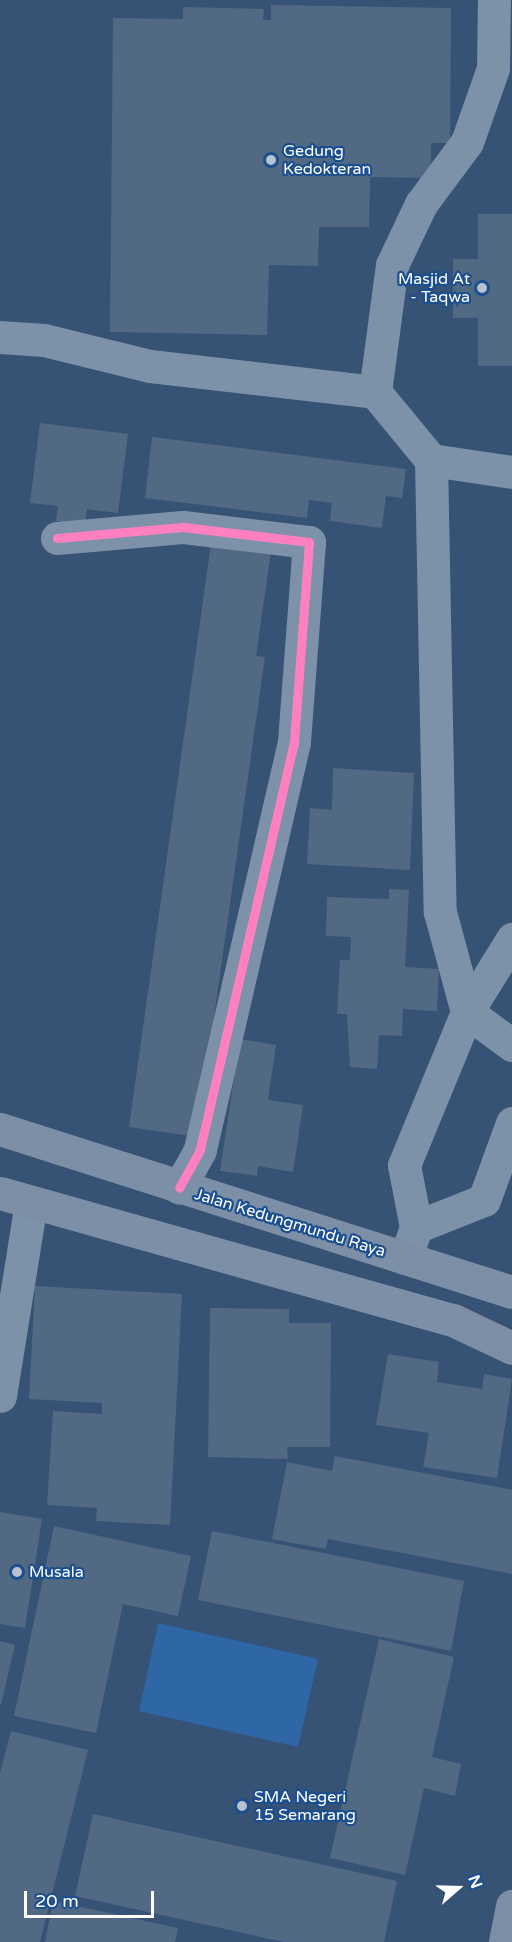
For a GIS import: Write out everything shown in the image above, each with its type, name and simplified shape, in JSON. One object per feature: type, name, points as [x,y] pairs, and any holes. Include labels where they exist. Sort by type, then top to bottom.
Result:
[{"type":"main road","name":"Jalan Kedungmundu Raya","points":[[0,1129],[179,1188],[512,1292]]},
{"type":"main road","points":[[0,1193],[453,1320],[512,1348]]},
{"type":"main road","points":[[392,1303],[405,1258]]},
{"type":"main road","points":[[505,1942],[512,1906]]},
{"type":"street","points":[[375,392],[393,265],[421,204],[466,142],[493,68],[494,0]]},
{"type":"street","points":[[0,337],[44,340],[150,366],[375,392],[431,460],[440,912],[467,1012],[512,1045]]},
{"type":"street","points":[[431,460],[512,472]]},
{"type":"street","points":[[57,538],[183,527],[309,542],[294,742],[200,1150],[179,1188]]},
{"type":"street","points":[[405,1258],[416,1227],[404,1165],[467,1012],[512,939]]},
{"type":"street","points":[[416,1227],[484,1200],[512,1123]]},
{"type":"street","points":[[0,1396],[31,1203]]},
{"type":"shaded area","points":[[158,1623],[318,1659],[298,1747],[139,1711]]},
{"type":"building","name":"Gedung Kedokteran","points":[[271,5],[451,8],[450,143],[431,143],[431,178],[370,177],[369,227],[319,227],[318,266],[269,265],[267,335],[110,332],[113,18],[183,19],[183,7],[264,9],[263,20],[271,20]]},
{"type":"building","name":"Masjid At - Taqwa","points":[[478,214],[512,214],[512,366],[478,366],[478,318],[453,318],[453,259],[478,259]]},
{"type":"building","points":[[40,423],[128,434],[118,513],[87,509],[85,525],[56,521],[58,506],[30,503]]},
{"type":"building","points":[[152,437],[406,469],[402,498],[386,496],[382,528],[330,521],[332,503],[309,500],[307,518],[145,498]]},
{"type":"building","points":[[211,544],[271,552],[256,656],[265,657],[197,1137],[129,1127]]},
{"type":"building","points":[[333,768],[414,773],[410,870],[307,864],[310,808],[332,810]]},
{"type":"building","points":[[389,889],[409,890],[405,967],[439,969],[437,1011],[403,1009],[402,1036],[379,1035],[377,1069],[350,1067],[347,1014],[337,1014],[340,960],[350,960],[351,937],[326,936],[327,897],[389,899]]},
{"type":"building","points":[[240,1039],[276,1045],[268,1100],[303,1105],[293,1172],[258,1166],[257,1176],[220,1171]]},
{"type":"building","points":[[35,1286],[182,1294],[170,1525],[96,1521],[97,1508],[47,1505],[53,1411],[102,1414],[102,1403],[29,1399]]},
{"type":"building","points":[[210,1308],[289,1309],[289,1323],[331,1323],[330,1447],[287,1447],[288,1459],[208,1457]]},
{"type":"building","points":[[388,1354],[439,1362],[437,1382],[482,1389],[484,1374],[512,1379],[497,1478],[423,1467],[429,1433],[376,1425]]},
{"type":"building","points":[[335,1456],[512,1490],[512,1574],[328,1539],[326,1549],[272,1539],[287,1462],[332,1471]]},
{"type":"building","name":"Musala","points":[[0,1512],[42,1519],[25,1628],[0,1624]]},
{"type":"building","points":[[54,1526],[191,1556],[178,1616],[123,1604],[96,1733],[14,1716]]},
{"type":"building","points":[[212,1531],[464,1581],[451,1651],[198,1600]]},
{"type":"building","points":[[379,1639],[454,1657],[432,1757],[461,1764],[455,1796],[424,1788],[405,1875],[330,1858]]},
{"type":"building","points":[[0,1641],[15,1645],[1,1705],[0,1704]]},
{"type":"building","points":[[11,1731],[88,1750],[40,1942],[0,1942],[0,1773]]},
{"type":"building","points":[[93,1814],[397,1881],[384,1942],[284,1942],[75,1896]]},
{"type":"building","points":[[53,1901],[178,1928],[175,1942],[45,1942]]},
{"type":"cycle path","points":[[57,538],[183,527],[309,542],[294,742],[200,1150],[179,1188]]},
{"type":"place","name":"Gedung Kedokteran","points":[[271,160]]},
{"type":"place","name":"Masjid At - Taqwa","points":[[482,288]]},
{"type":"place","name":"Musala","points":[[17,1572]]},
{"type":"place","name":"SMA Negeri 15 Semarang","points":[[242,1806]]}]
